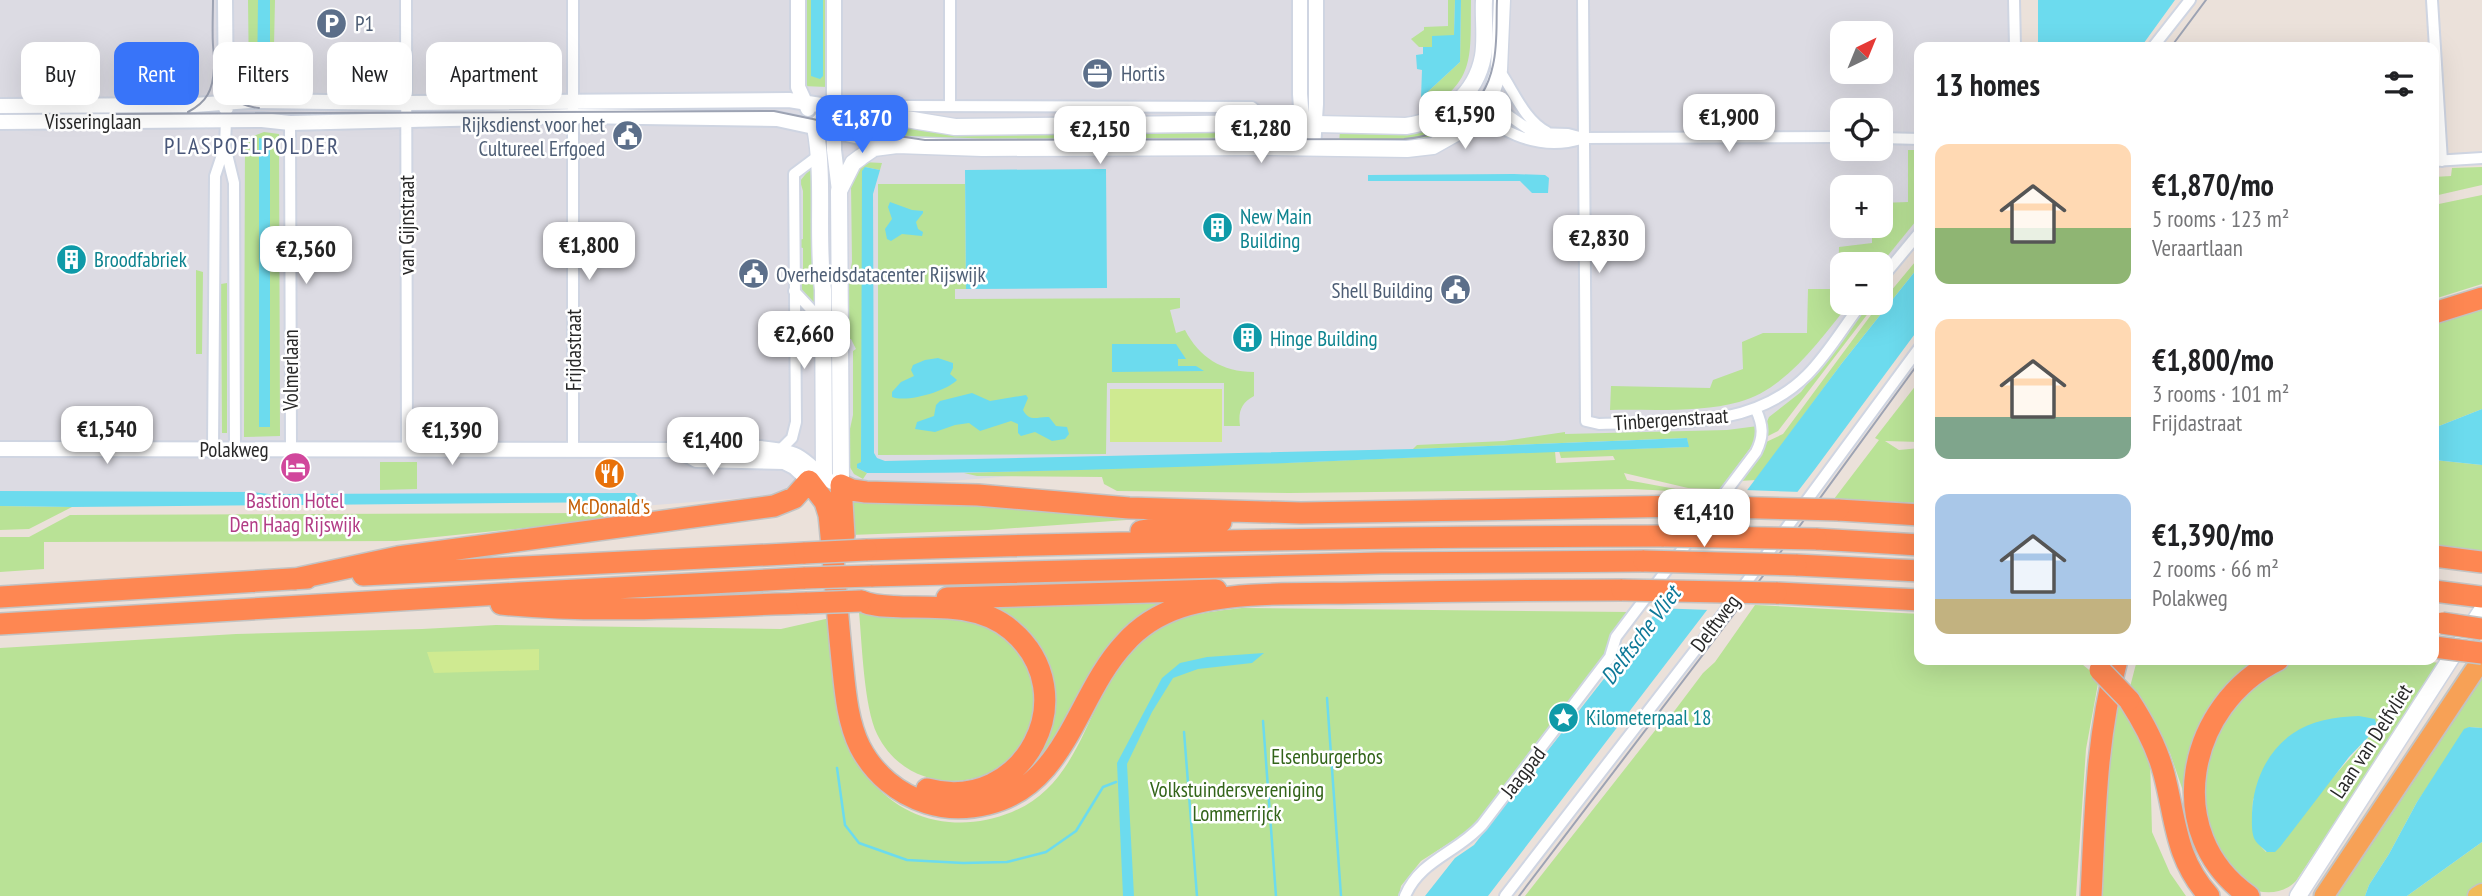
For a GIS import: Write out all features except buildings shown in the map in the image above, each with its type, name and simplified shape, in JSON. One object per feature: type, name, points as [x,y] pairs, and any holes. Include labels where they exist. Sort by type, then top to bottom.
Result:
[{"type":"highway","points":[[2439,311],[2482,298]]},
{"type":"highway","points":[[822,478],[829,518],[850,720],[868,760],[895,787],[914,799],[931,805],[964,808],[987,805],[1014,795],[1035,779],[1055,756],[1106,667],[1125,642],[1153,620],[1181,607],[1202,602],[1277,594]]},
{"type":"highway","points":[[822,478],[852,490],[866,492],[950,494],[1129,508],[1301,513],[1686,506],[1914,515]]},
{"type":"highway","points":[[295,579],[398,557],[774,506],[794,498],[822,478]]},
{"type":"highway","points":[[822,478],[850,615],[865,727],[878,752],[890,767],[909,782],[942,793],[981,789],[1017,768],[1037,739],[1044,709],[1040,672],[1021,639],[1001,623],[970,611],[949,607],[869,603]]},
{"type":"highway","points":[[1063,544],[1182,524],[1301,513]]},
{"type":"highway","points":[[0,597],[805,553],[1063,544],[1398,537],[1664,536],[1914,545]]},
{"type":"highway","points":[[2439,557],[2481,562]]},
{"type":"highway","points":[[0,624],[433,597],[871,576],[1367,563],[1644,561],[1914,571]]},
{"type":"highway","points":[[433,597],[542,608],[869,603],[1202,590],[1277,594],[1622,590],[1776,593],[1914,601]]},
{"type":"highway","points":[[2439,592],[2482,597]]},
{"type":"highway","points":[[2439,623],[2482,629]]},
{"type":"highway","points":[[2439,648],[2482,653]]},
{"type":"highway","points":[[2324,896],[2482,659]]},
{"type":"highway","points":[[2091,896],[2096,786],[2105,711],[2102,665]]},
{"type":"highway","points":[[2103,665],[2143,723],[2160,760],[2180,850],[2208,896]]},
{"type":"highway","points":[[2249,896],[2224,873],[2207,847],[2196,806],[2196,768],[2203,741],[2222,706],[2250,677],[2270,665]]},
{"type":"main road","points":[[822,478],[823,290],[819,259],[818,156],[815,127],[833,107],[955,127],[1272,123],[1406,126],[1424,123],[1451,109],[1473,83],[1483,57],[1484,0]]},
{"type":"main road","points":[[822,478],[839,191],[853,163],[860,157],[874,148],[897,145],[982,148],[1407,149],[1433,146],[1454,136],[1484,107],[1499,70],[1502,0]]},
{"type":"main road","name":"Laan van Delfvliet","points":[[2298,896],[2482,610]]},
{"type":"main road","points":[[2477,896],[2482,893]]},
{"type":"street","points":[[225,0],[225,42]]},
{"type":"street","name":"van Gijnstraat","points":[[406,0],[406,42]]},
{"type":"street","name":"Frijdastraat","points":[[572,0],[573,449]]},
{"type":"street","points":[[798,0],[798,87],[815,127]]},
{"type":"street","points":[[834,0],[833,107],[839,191]]},
{"type":"street","points":[[930,123],[950,106],[950,0]]},
{"type":"street","points":[[1300,0],[1309,124]]},
{"type":"street","points":[[1309,148],[1316,0]]},
{"type":"street","points":[[1583,0],[1583,138]]},
{"type":"street","points":[[2014,0],[2015,42]]},
{"type":"street","points":[[2156,42],[2190,0]]},
{"type":"street","points":[[2432,0],[2434,42]]},
{"type":"street","points":[[1499,70],[1528,116],[1538,127],[1550,133]]},
{"type":"street","points":[[1465,93],[1526,140],[1541,144],[1583,138]]},
{"type":"street","name":"Visseringlaan","points":[[412,103],[789,100],[833,107]]},
{"type":"street","name":"Visseringlaan","points":[[0,106],[194,106],[213,104]]},
{"type":"street","points":[[226,105],[225,146],[234,183],[235,449]]},
{"type":"street","name":"van Gijnstraat","points":[[407,105],[407,449]]},
{"type":"street","points":[[898,106],[1252,107],[1272,123]]},
{"type":"street","points":[[1484,107],[1534,133],[1568,134],[1583,138],[1830,138]]},
{"type":"street","name":"Visseringlaan","points":[[0,122],[262,120],[290,123],[573,116],[777,120],[897,145]]},
{"type":"street","name":"Volmerlaan","points":[[290,123],[290,449]]},
{"type":"street","name":"Tinbergenstraat","points":[[1583,138],[1586,421],[1599,424],[1720,419],[1756,410]]},
{"type":"street","points":[[1893,138],[1914,139]]},
{"type":"street","points":[[214,449],[215,176],[225,146]]},
{"type":"street","points":[[780,450],[792,438],[796,422],[794,174],[818,156]]},
{"type":"street","points":[[2439,161],[2482,158]]},
{"type":"street","points":[[1893,265],[1914,239]]},
{"type":"street","points":[[214,265],[234,264]]},
{"type":"street","points":[[794,291],[823,322]]},
{"type":"street","points":[[1756,410],[1783,395],[1808,374],[1853,315]]},
{"type":"street","name":"Delftweg","points":[[1506,896],[1717,622],[1914,355]]},
{"type":"street","name":"Jaagpad","points":[[1405,896],[1422,869],[1472,836],[1482,825],[1612,655],[1616,637],[1762,442],[1762,429],[1756,410]]},
{"type":"street","name":"Polakweg","points":[[0,449],[678,450],[696,447],[780,450],[796,456],[822,478]]},
{"type":"street","name":"Polakweg","points":[[678,450],[696,460],[784,462],[822,478]]},
{"type":"shaded area","name":"PLASPOELPOLDER","points":[[0,0],[2021,0],[2016,42],[1914,42],[1914,243],[1893,271],[1893,252],[1830,252],[1830,315],[1860,315],[1773,432],[1197,461],[643,506],[637,493],[0,497]]},
{"type":"green space","points":[[248,0],[275,0],[274,42],[249,42]]},
{"type":"green space","points":[[801,0],[811,0],[811,76],[823,76],[823,0],[830,0],[830,85],[827,87],[803,86]]},
{"type":"green space","points":[[1448,0],[1455,0],[1454,35],[1432,47],[1419,47],[1411,39],[1424,30],[1424,27],[1448,26]]},
{"type":"green space","points":[[1461,0],[1471,0],[1471,36],[1467,65],[1462,78],[1453,89],[1423,111],[1421,98],[1460,62]]},
{"type":"green space","points":[[1464,106],[1471,110],[1472,115],[1440,136],[1422,141],[1339,142],[1340,131],[1397,130]]},
{"type":"green space","points":[[860,118],[1205,129],[1206,132],[1273,132],[1274,142],[916,141],[857,133]]},
{"type":"green space","points":[[264,132],[279,134],[280,436],[244,437],[245,139]],"holes":[[[270,139],[270,427],[260,427]]]},
{"type":"green space","points":[[1908,150],[1914,150],[1914,223],[1891,252],[1839,252],[1839,247],[1872,243],[1872,238],[1893,238],[1893,203],[1908,202]]},
{"type":"green space","points":[[863,162],[882,163],[880,170],[865,167],[861,462],[857,465],[857,468],[867,473],[863,479],[854,474],[848,464],[848,438],[853,415],[853,351],[856,349],[851,339],[846,339],[846,293],[852,262],[851,184]]},
{"type":"green space","points":[[813,165],[818,309],[800,288],[803,278],[803,248],[799,247],[799,240],[803,239],[803,191],[800,181]]},
{"type":"green space","points":[[2482,167],[2482,185],[2439,195],[2439,177],[2451,176],[2452,168]]},
{"type":"green space","points":[[878,184],[965,184],[966,289],[955,289],[955,299],[1180,298],[1180,308],[1170,310],[1176,333],[1185,330],[1197,348],[1222,366],[1254,372],[1254,396],[1241,408],[1240,426],[1224,426],[1224,383],[1107,383],[1106,454],[878,455]]},
{"type":"green space","points":[[2482,195],[2482,284],[2439,297],[2439,204]]},
{"type":"green space","points":[[1914,263],[1914,273],[1893,299],[1893,289]]},
{"type":"green space","points":[[196,270],[203,272],[202,354],[196,354]]},
{"type":"green space","points":[[227,283],[227,433],[222,433],[221,284]]},
{"type":"green space","points":[[1808,289],[1830,289],[1830,315],[1840,315],[1801,361],[1772,386],[1739,402],[1724,405],[1692,409],[1610,410],[1611,386],[1710,388],[1713,380],[1743,369],[1742,342],[1763,333],[1807,333]]},
{"type":"green space","points":[[2482,308],[2482,409],[2439,426],[2439,320]]},
{"type":"green space","points":[[1860,315],[1867,315],[1778,431],[1766,437],[1769,417],[1801,392]]},
{"type":"green space","points":[[1871,315],[1880,315],[1756,480],[1739,481],[1764,443],[1783,434]]},
{"type":"green space","points":[[1914,388],[1914,442],[1885,441],[1899,450],[1914,449],[1914,503],[1834,499],[1879,440],[1875,438]]},
{"type":"green space","points":[[1110,389],[1222,389],[1222,442],[1110,442]]},
{"type":"green space","points":[[1758,426],[1757,439],[1720,489],[1688,488],[1624,473],[1627,480],[1692,492],[1632,489],[1289,493],[1117,491],[1104,484],[1102,477],[977,476],[964,473],[1555,451],[1556,463],[1615,460],[1613,456],[1561,458],[1559,451],[1688,447],[1687,438],[1413,449],[1417,445],[1504,441],[1565,432],[1727,430]]},
{"type":"green space","points":[[2439,461],[2482,465],[2482,552],[2439,548]]},
{"type":"green space","points":[[380,462],[417,462],[417,489],[380,490]]},
{"type":"green space","points":[[845,499],[1209,514],[988,530],[850,535]]},
{"type":"green space","points":[[0,506],[72,507],[29,529],[0,530]]},
{"type":"green space","points":[[604,513],[603,520],[396,541],[44,542],[44,569],[0,572],[0,537],[29,537],[70,515]]},
{"type":"green space","points":[[1173,598],[1162,607],[1038,773],[1009,782],[1048,679],[975,605]]},
{"type":"green space","points":[[1755,605],[1914,614],[1914,665],[2083,665],[2099,678],[2086,749],[2076,896],[1525,896],[1657,728],[1660,730],[1703,673],[1715,662]]},
{"type":"green space","name":"Elsenburgerbos","points":[[1242,608],[1629,612],[1602,660],[1474,827],[1421,861],[1401,886],[1399,896],[0,896],[0,648],[236,634],[496,625],[781,629],[830,618],[861,768],[878,789],[910,812],[935,820],[965,822],[1012,812],[1038,797],[1057,778],[1073,755],[1111,679],[1126,656],[1146,637],[1179,619]]},
{"type":"green space","points":[[946,610],[1011,635],[1037,686],[1026,737],[1011,758],[990,772],[966,780],[940,780],[916,773],[894,758],[877,734],[869,708],[864,675],[859,612]]},
{"type":"green space","points":[[539,649],[539,670],[434,673],[427,652]]},
{"type":"green space","points":[[2441,663],[2296,881],[2283,890],[2268,892],[2257,891],[2230,868],[2216,847],[2206,821],[2204,770],[2219,724],[2256,681],[2285,665]],"holes":[[[2377,728],[2266,852],[2254,833],[2253,799]]]},
{"type":"green space","points":[[2136,665],[2258,665],[2215,705],[2190,823],[2170,753],[2130,687]]},
{"type":"green space","points":[[2482,676],[2482,728],[2469,727],[2417,802],[2365,896],[2333,896]]},
{"type":"green space","points":[[2115,694],[2150,757],[2152,832],[2170,873],[2186,896],[2097,896]]},
{"type":"green space","points":[[2482,842],[2482,888],[2471,896],[2407,896]]},
{"type":"water","points":[[258,0],[270,0],[270,42],[257,42]]},
{"type":"water","points":[[811,0],[823,0],[823,76],[820,79],[811,76]]},
{"type":"water","points":[[1455,0],[1461,0],[1460,62],[1421,98],[1422,70],[1417,69],[1416,55],[1423,54],[1423,47],[1432,47],[1432,36],[1454,35]]},
{"type":"water","points":[[2038,0],[2175,0],[2145,42],[2038,42]]},
{"type":"water","points":[[259,138],[270,140],[270,427],[259,427]]},
{"type":"water","points":[[865,167],[880,170],[873,194],[874,453],[877,458],[885,461],[1413,449],[1687,438],[1689,447],[1175,467],[867,473],[857,468],[857,464],[861,462],[862,171]]},
{"type":"water","points":[[1106,169],[1107,288],[966,289],[965,170]]},
{"type":"water","points":[[1368,175],[1545,175],[1549,178],[1548,193],[1532,193],[1520,181],[1368,181]]},
{"type":"water","points":[[890,202],[923,211],[916,222],[918,229],[923,232],[922,236],[902,234],[891,241],[887,239],[885,229],[892,219],[888,207]]},
{"type":"water","name":"Delftsche Vliet","points":[[1914,273],[1914,335],[1815,469],[1488,896],[1425,896],[1455,858],[1474,845],[1657,611],[1880,315],[1893,315],[1893,299]]},
{"type":"water","points":[[1112,344],[1176,344],[1186,359],[1178,359],[1178,366],[1196,366],[1204,371],[1112,372]]},
{"type":"water","points":[[938,358],[953,363],[950,374],[957,380],[926,395],[892,397],[892,392],[901,382],[914,376],[911,370],[913,365]]},
{"type":"water","points":[[972,393],[990,401],[1026,395],[1028,398],[1023,410],[1028,416],[1049,417],[1056,426],[1067,427],[1069,434],[1065,439],[1052,441],[1035,432],[1021,436],[1018,433],[1018,424],[1011,421],[980,431],[969,423],[935,432],[915,429],[917,422],[934,416],[936,405],[940,401]]},
{"type":"water","points":[[2482,409],[2482,465],[2439,461],[2439,426]]},
{"type":"water","points":[[0,491],[269,494],[635,493],[640,498],[633,502],[72,507],[0,506]]},
{"type":"water","points":[[1264,653],[1252,663],[1198,669],[1173,678],[1152,712],[1127,764],[1134,896],[1123,896],[1117,763],[1162,678],[1180,663],[1207,657]]},
{"type":"water","points":[[2359,716],[2375,719],[2377,728],[2349,757],[2280,847],[2275,852],[2267,852],[2255,840],[2252,820],[2255,791],[2268,759],[2283,741],[2307,725],[2332,718]]},
{"type":"water","points":[[2482,728],[2482,842],[2407,896],[2365,896],[2417,802],[2464,729]]},
{"type":"pier","points":[[1744,490],[1802,492],[1710,610],[1655,608]]},
{"type":"waterway","points":[[1327,698],[1341,896]]},
{"type":"waterway","points":[[1263,721],[1276,896]]},
{"type":"waterway","points":[[1184,732],[1197,896]]},
{"type":"waterway","points":[[837,768],[845,825],[859,843],[907,860],[963,863],[1007,862],[1046,852],[1076,831],[1103,787],[1116,782]]},
{"type":"tram line","points":[[213,0],[213,50],[221,82],[229,94],[242,104],[259,108]]},
{"type":"tram line","points":[[111,114],[774,111],[925,140],[1404,139],[1420,137],[1449,126],[1472,107],[1481,95],[1495,57],[1497,0]]},
{"type":"tram line","points":[[2175,42],[2206,0]]},
{"type":"tram line","points":[[188,112],[208,94],[213,76]]},
{"type":"tram line","points":[[1519,896],[1769,568],[1914,369]]},
{"type":"place","name":"P1","points":[[332,23]]},
{"type":"place","name":"Hortis","points":[[1098,73]]},
{"type":"place","name":"Rijksdienst voor het Cultureel Erfgoed","points":[[628,136]]},
{"type":"place","name":"New Main Building","points":[[1217,228]]},
{"type":"place","name":"Broodfabriek","points":[[71,259]]},
{"type":"place","name":"Overheidsdatacenter Rijswijk","points":[[753,274]]},
{"type":"place","name":"Shell Building","points":[[1456,290]]},
{"type":"place","name":"Hinge Building","points":[[1247,338]]},
{"type":"place","name":"Bastion Hotel Den Haag Rijswijk","points":[[295,468]]},
{"type":"place","name":"McDonald's","points":[[609,474]]},
{"type":"place","name":"Kilometerpaal 18","points":[[1563,717]]},
{"type":"district","name":"PLASPOELPOLDER","points":[[252,145]]},
{"type":"park label","name":"Volkstuindersvereniging Lommerrijck","points":[[1237,801]]}]
